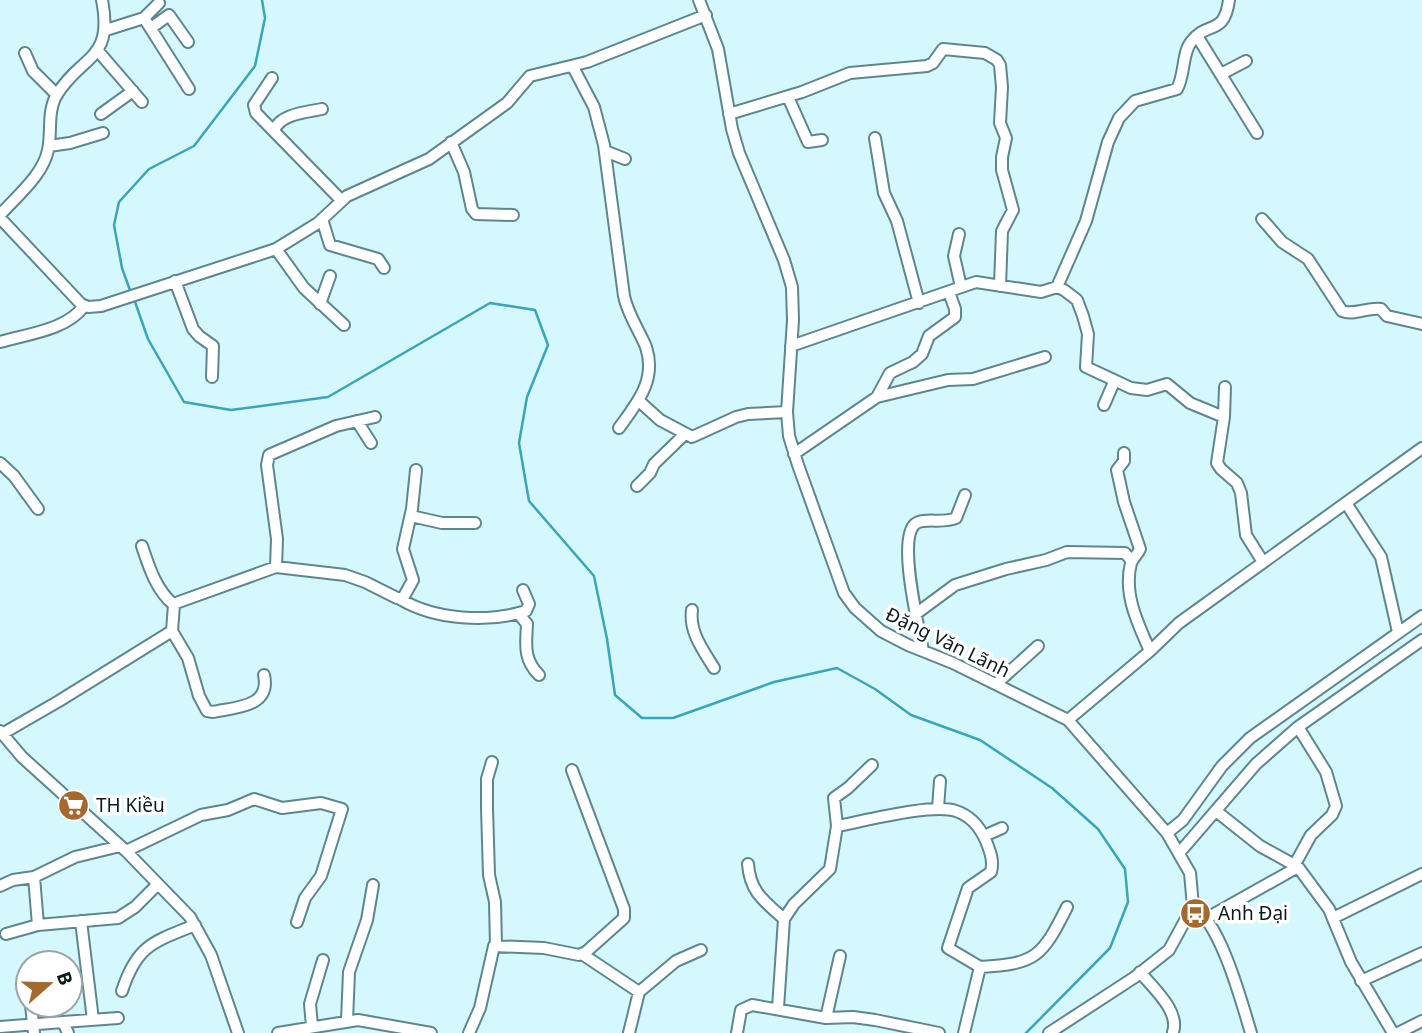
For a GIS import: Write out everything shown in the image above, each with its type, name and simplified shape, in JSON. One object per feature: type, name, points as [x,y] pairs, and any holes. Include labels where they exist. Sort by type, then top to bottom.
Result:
[{"type":"street","name":"Đặng Văn Lãnh","points":[[699,0],[718,49],[729,114],[740,153],[790,277],[794,305],[787,412],[794,454],[844,593],[874,626],[1068,720],[1167,833],[1180,852],[1190,873],[1193,906]]},
{"type":"street","points":[[1058,287],[1086,221],[1108,142],[1119,118],[1135,101],[1178,89],[1187,47],[1197,36],[1223,22],[1229,0]]},
{"type":"street","points":[[103,1],[106,30],[98,51],[57,94],[52,106],[49,146],[42,167],[0,216],[84,306],[94,307],[276,249],[322,219],[341,200],[382,179],[418,165],[452,142],[507,103],[530,75],[573,67],[706,15]]},
{"type":"street","points":[[148,23],[159,4]]},
{"type":"street","points":[[106,30],[148,23],[169,15],[188,42]]},
{"type":"street","points":[[148,23],[189,89]]},
{"type":"street","points":[[162,45],[181,30]]},
{"type":"street","points":[[1197,36],[1257,133]]},
{"type":"street","points":[[729,114],[788,97],[850,73],[927,66],[938,57],[940,51],[947,48],[985,53],[997,60],[1002,87],[1000,123],[1006,138],[1002,170],[1013,210],[1002,230],[1000,286]]},
{"type":"street","points":[[98,51],[142,102]]},
{"type":"street","points":[[25,54],[33,71],[57,94]]},
{"type":"street","points":[[1221,74],[1246,61]]},
{"type":"street","points":[[573,67],[594,107],[605,151],[624,296],[648,358],[649,376],[639,401],[619,428]]},
{"type":"street","points":[[272,78],[254,105],[256,113],[341,200]]},
{"type":"street","points":[[101,114],[133,92]]},
{"type":"street","points":[[788,97],[808,142],[822,140]]},
{"type":"street","points":[[274,131],[277,123],[283,119],[322,109]]},
{"type":"street","points":[[49,146],[103,133]]},
{"type":"street","points":[[875,138],[884,194],[897,221],[919,303]]},
{"type":"street","points":[[452,142],[464,172],[472,209],[476,214],[513,215]]},
{"type":"street","points":[[605,151],[625,159]]},
{"type":"street","points":[[322,219],[330,245],[378,258],[384,268]]},
{"type":"street","points":[[1262,219],[1282,242],[1308,259],[1342,311],[1349,314],[1363,309],[1381,309],[1387,316],[1422,324]]},
{"type":"street","points":[[959,233],[954,256],[961,287]]},
{"type":"street","points":[[276,249],[304,288],[344,325]]},
{"type":"street","points":[[320,304],[330,276]]},
{"type":"street","points":[[175,281],[193,329],[213,346],[212,377]]},
{"type":"street","points":[[791,346],[976,282],[1041,292],[1058,287]]},
{"type":"street","points":[[1058,287],[1077,300],[1083,316],[1088,334],[1086,367],[1114,382],[1142,390],[1167,384],[1190,403],[1224,417]]},
{"type":"street","points":[[877,397],[890,373],[913,362],[922,354],[929,336],[955,317],[949,292]]},
{"type":"street","points":[[0,342],[64,323],[77,316],[84,306]]},
{"type":"street","points":[[794,454],[877,397],[920,386],[973,379],[1045,357]]},
{"type":"street","points":[[1104,405],[1114,382]]},
{"type":"street","points":[[1225,387],[1224,417],[1217,463],[1237,483],[1241,493],[1246,535],[1263,562]]},
{"type":"street","points":[[639,401],[660,420],[692,437],[736,417],[787,412]]},
{"type":"street","points":[[276,567],[277,539],[267,465],[269,454],[336,426],[375,418]]},
{"type":"street","points":[[357,422],[371,443]]},
{"type":"street","points":[[637,486],[650,473],[654,464],[685,434]]},
{"type":"street","points":[[1068,720],[1179,623],[1422,448]]},
{"type":"street","points":[[1124,453],[1124,461],[1117,470],[1124,502],[1140,549],[1131,561],[1129,588],[1133,614],[1150,651]]},
{"type":"street","points":[[0,463],[14,476],[38,509]]},
{"type":"street","points":[[400,599],[405,596],[413,580],[403,549],[411,516],[416,470]]},
{"type":"street","points":[[923,651],[907,560],[909,531],[918,522],[926,520],[937,523],[956,518],[965,495]]},
{"type":"street","points":[[1346,503],[1381,557],[1398,632]]},
{"type":"street","points":[[411,516],[442,523],[475,523]]},
{"type":"street","points":[[142,546],[156,583],[174,606]]},
{"type":"street","points":[[917,613],[945,591],[968,580],[1067,552],[1125,553],[1131,561]]},
{"type":"street","points":[[264,675],[266,686],[258,701],[213,712],[207,711],[199,696],[188,658],[172,631],[174,606],[180,601],[276,567],[345,575],[410,604],[457,617],[479,619],[526,611],[528,604],[523,590]]},
{"type":"street","points":[[692,610],[690,621],[714,668]]},
{"type":"street","points":[[518,613],[527,624],[526,656],[539,675]]},
{"type":"street","points":[[1167,833],[1183,820],[1222,766],[1250,738],[1422,616]]},
{"type":"street","points":[[172,631],[1,733],[22,757],[123,849],[195,925],[211,955],[238,1033]]},
{"type":"street","points":[[1180,852],[1256,764],[1298,727],[1422,640]]},
{"type":"street","points":[[996,684],[1038,646]]},
{"type":"street","points":[[1207,918],[1296,865],[1311,835],[1332,815],[1336,806],[1323,765],[1298,727]]},
{"type":"street","points":[[492,762],[487,779],[486,808],[489,875],[495,902],[496,946]]},
{"type":"street","points":[[778,1008],[784,919],[794,904],[830,869],[837,826],[834,798],[872,765]]},
{"type":"street","points":[[572,770],[625,915],[582,954]]},
{"type":"street","points":[[938,808],[940,781]]},
{"type":"street","points":[[0,886],[13,880],[34,877],[75,858],[123,849],[201,815],[234,808],[254,799],[282,808],[321,803],[342,809],[321,876],[304,898],[297,922]]},
{"type":"street","points":[[837,826],[938,808],[957,811],[975,822],[984,836],[994,863],[991,872],[968,888],[948,948],[979,967],[1026,962],[1052,937],[1067,906]]},
{"type":"street","points":[[1216,811],[1260,846],[1296,865],[1322,898],[1361,981],[1396,1033],[1422,1021]]},
{"type":"street","points":[[984,836],[1002,828]]},
{"type":"street","points":[[748,864],[749,877],[755,891],[784,919]]},
{"type":"street","points":[[1333,918],[1422,874]]},
{"type":"street","points":[[34,877],[38,925]]},
{"type":"street","points":[[5,934],[38,925],[118,918],[135,907],[158,884]]},
{"type":"street","points":[[341,1025],[349,972],[367,920],[373,885]]},
{"type":"street","points":[[1049,1033],[1169,950],[1193,906],[1207,918],[1220,945],[1251,1033]]},
{"type":"street","points":[[81,921],[93,1020]]},
{"type":"street","points":[[122,991],[129,969],[142,951],[195,925]]},
{"type":"street","points":[[469,1033],[480,1008],[491,949],[496,946],[544,948],[582,954],[639,992]]},
{"type":"street","points":[[629,1033],[639,992],[676,961],[701,950]]},
{"type":"street","points":[[1361,981],[1422,953]]},
{"type":"street","points":[[826,1018],[839,956]]},
{"type":"street","points":[[312,1026],[310,1004],[323,960]]},
{"type":"street","points":[[964,1033],[979,967]]},
{"type":"street","points":[[1140,972],[1173,1015],[1173,1032]]},
{"type":"street","points":[[737,1033],[741,1010],[746,1006],[778,1008],[826,1018],[876,1020],[939,1033]]},
{"type":"street","points":[[0,1027],[33,1029],[63,1022],[118,1018]]},
{"type":"street","points":[[876,1020],[876,1033]]},
{"type":"street","points":[[63,1022],[68,1033]]},
{"type":"street","points":[[278,1033],[312,1026],[369,1022],[431,1033]]},
{"type":"waterway","points":[[131,293],[122,268],[114,225],[119,202],[149,169],[194,146],[255,66],[265,18],[262,0]]},
{"type":"waterway","points":[[134,299],[148,339],[184,402],[231,410],[328,397],[490,303],[535,310],[548,345],[527,397],[519,443],[529,501],[594,576],[615,695],[642,718],[673,718],[774,682],[837,668],[875,689],[911,715],[980,740],[1052,788],[1098,829],[1125,869],[1128,902],[1110,948],[1026,1033]]},
{"type":"place","name":"TH Kiều","points":[[73,805]]},
{"type":"place","name":"Anh Đại","points":[[1195,913]]}]
